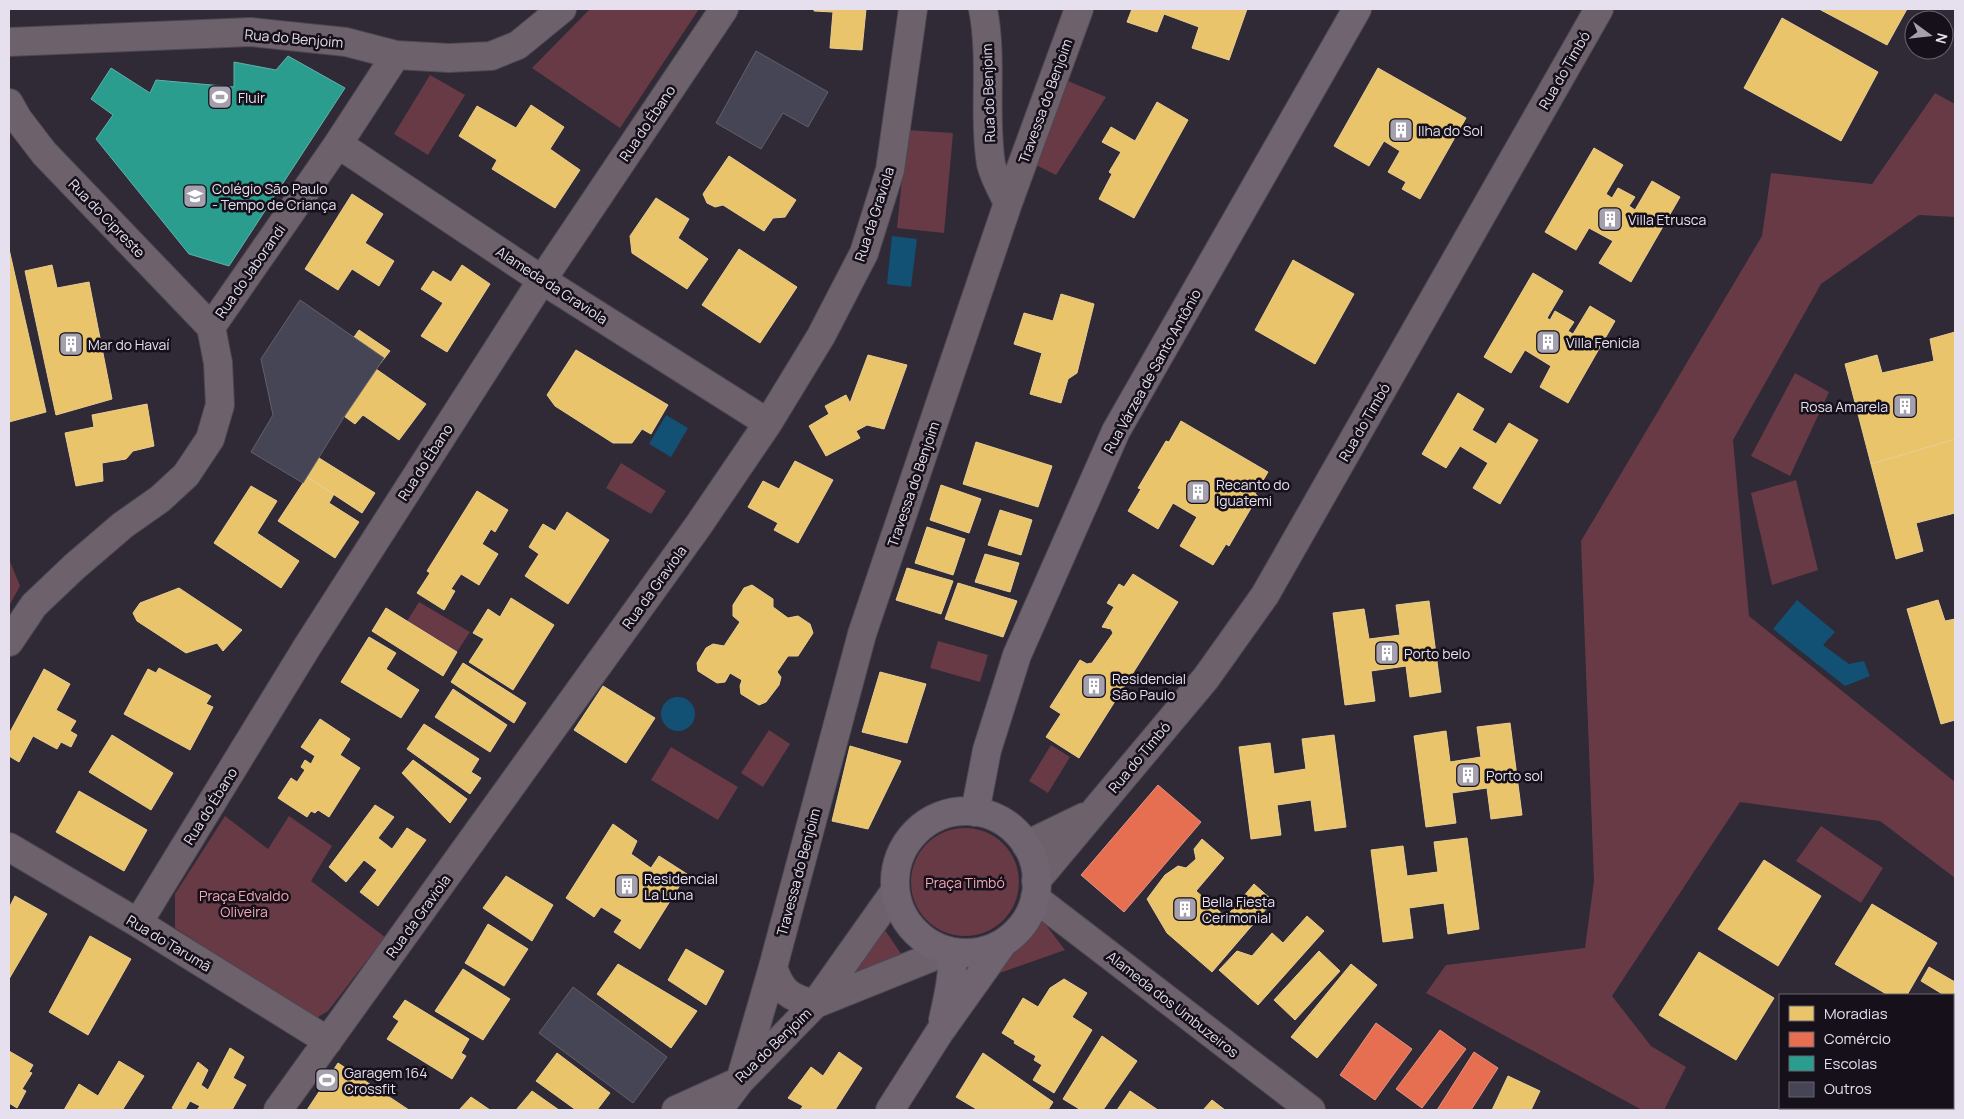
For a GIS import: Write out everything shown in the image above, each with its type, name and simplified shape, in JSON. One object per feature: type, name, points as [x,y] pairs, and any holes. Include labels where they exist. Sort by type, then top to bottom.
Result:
[{"type":"street","name":"Rua do Benjoim","points":[[9,42],[251,32],[346,42],[396,55],[449,58],[491,56],[518,45],[562,9]]},
{"type":"street","name":"Rua do Ébano","points":[[138,923],[312,639],[542,280],[724,9]]},
{"type":"street","name":"Rua da Graviola","points":[[278,1110],[698,526],[768,423],[821,336],[864,253],[890,170],[913,9]]},
{"type":"street","name":"Rua do Benjoim","points":[[983,9],[988,68],[987,121],[992,166],[1008,203]]},
{"type":"street","name":"Travessa do Benjoim","points":[[740,1080],[773,967],[862,634],[1008,203],[1078,9]]},
{"type":"street","name":"Rua Várzea de Santo Antônio","points":[[975,812],[987,750],[1017,655],[1116,431],[1357,9]]},
{"type":"street","name":"Rua do Timbó","points":[[1036,889],[1094,811],[1206,678],[1265,595],[1599,9]]},
{"type":"street","name":"Rua do Jaborandi","points":[[9,642],[34,605],[74,567],[123,526],[160,499],[186,475],[210,439],[220,405],[218,363],[211,328],[338,144],[396,55]]},
{"type":"street","name":"Rua do Cipreste","points":[[9,104],[44,153],[211,328]]},
{"type":"street","name":"Alameda da Graviola","points":[[338,144],[542,280],[768,423]]},
{"type":"street","name":"Rua do Timbó","points":[[1026,846],[1094,811]]},
{"type":"street","points":[[954,812],[975,812],[996,818],[1013,829],[1026,846],[1034,862],[1036,889],[1028,915],[1018,931],[1003,943],[987,950],[970,954],[950,952],[928,943],[912,929],[901,911],[895,891],[896,869],[903,849],[916,832],[934,819],[954,812]]},
{"type":"street","name":"Rua do Tarumã","points":[[9,848],[138,923],[328,1041]]},
{"type":"street","name":"Alameda dos Umbuzeiros","points":[[1036,889],[1311,1110]]},
{"type":"street","name":"Rua do Benjoim","points":[[676,1110],[740,1080],[815,1004],[895,891]]},
{"type":"street","points":[[890,1110],[1003,943]]},
{"type":"street","name":"Rua do Benjoim","points":[[815,1004],[950,952]]},
{"type":"street","points":[[940,1034],[950,991],[953,968],[950,952]]},
{"type":"street","points":[[773,967],[778,982],[785,991],[797,999],[815,1004]]},
{"type":"street","points":[[718,1110],[740,1080]]},
{"type":"green space","points":[[590,9],[699,9],[620,128],[532,68]]},
{"type":"green space","points":[[430,75],[465,95],[428,155],[394,134]]},
{"type":"green space","points":[[1068,81],[1106,97],[1056,175],[1036,165]]},
{"type":"green space","points":[[1935,93],[1955,104],[1955,217],[1919,215],[1821,284],[1733,440],[1749,616],[1955,782],[1955,878],[1880,821],[1740,802],[1612,996],[1651,1046],[1686,1067],[1664,1110],[1642,1110],[1426,993],[1446,965],[1585,948],[1594,881],[1581,541],[1762,236],[1771,173],[1872,184]]},
{"type":"green space","points":[[907,130],[953,133],[944,233],[897,228]]},
{"type":"green space","points":[[1795,373],[1829,392],[1790,476],[1751,456]]},
{"type":"green space","points":[[621,463],[666,491],[651,514],[606,488]]},
{"type":"green space","points":[[1796,480],[1818,570],[1772,585],[1751,493]]},
{"type":"green space","points":[[9,559],[20,586],[9,606]]},
{"type":"green space","points":[[419,602],[470,632],[457,652],[407,621]]},
{"type":"green space","points":[[938,641],[988,655],[980,682],[930,668]]},
{"type":"green space","points":[[769,730],[790,744],[763,787],[741,773]]},
{"type":"green space","points":[[1051,745],[1070,757],[1048,793],[1029,781]]},
{"type":"green space","points":[[671,747],[738,787],[718,820],[651,780]]},
{"type":"green space","name":"Praça Edvaldo Oliveira","points":[[225,816],[268,849],[289,816],[332,846],[311,881],[385,937],[328,1011],[315,1019],[175,928],[175,894]]},
{"type":"green space","points":[[1821,826],[1883,868],[1861,903],[1796,861]]},
{"type":"green space","name":"Praça Timbó","points":[[965,828],[985,833],[1003,844],[1014,862],[1019,882],[1014,902],[1003,920],[985,931],[965,936],[945,931],[927,920],[916,902],[911,882],[916,862],[927,844],[945,833]]},
{"type":"green space","points":[[1040,917],[1065,950],[997,974]]},
{"type":"green space","points":[[880,923],[904,958],[837,983]]},
{"type":"water","points":[[892,236],[917,239],[911,287],[887,284]]},
{"type":"water","points":[[666,415],[688,428],[671,457],[649,444]]},
{"type":"water","points":[[1797,600],[1835,632],[1823,645],[1849,664],[1864,661],[1870,676],[1845,686],[1773,629]]},
{"type":"water","points":[[678,697],[690,702],[695,714],[690,726],[678,731],[666,726],[661,714],[666,702]]},
{"type":"building: Moradias","points":[[814,9],[866,9],[862,50],[830,48],[833,12],[814,11]]},
{"type":"building: Moradias","points":[[1132,9],[1247,9],[1229,60],[1192,48],[1199,27],[1164,14],[1157,32],[1127,22]]},
{"type":"building: Moradias","points":[[1819,9],[1907,9],[1904,10],[1904,14],[1887,45]]},
{"type":"building: Moradias","points":[[1782,18],[1878,72],[1841,141],[1744,88]]},
{"type":"building: Moradias","name":"Ilha do Sol","points":[[1378,68],[1466,118],[1420,199],[1402,189],[1406,182],[1388,172],[1400,151],[1384,141],[1369,166],[1334,146]]},
{"type":"building: Moradias","points":[[1157,102],[1188,120],[1134,218],[1099,199],[1112,174],[1109,172],[1121,152],[1102,142],[1111,127],[1135,141]]},
{"type":"building: Moradias","points":[[531,105],[564,127],[550,149],[580,170],[555,208],[492,169],[497,160],[459,136],[477,106],[516,128]]},
{"type":"building: Moradias","name":"Villa Etrusca","points":[[1594,148],[1623,165],[1606,194],[1612,198],[1618,188],[1635,197],[1629,206],[1635,210],[1652,181],[1680,197],[1631,282],[1599,263],[1613,241],[1589,228],[1576,250],[1545,232]]},
{"type":"building: Moradias","points":[[729,156],[796,200],[785,217],[773,218],[764,231],[723,205],[715,207],[707,203],[703,194]]},
{"type":"building: Moradias","points":[[352,194],[383,214],[365,243],[394,261],[379,286],[352,269],[338,290],[305,269]]},
{"type":"building: Moradias","points":[[656,198],[689,219],[678,238],[708,259],[687,289],[632,253],[630,236]]},
{"type":"building: Moradias","points":[[9,249],[46,412],[9,422]]},
{"type":"building: Moradias","points":[[739,249],[797,287],[760,343],[702,305]]},
{"type":"building: Moradias","points":[[1293,260],[1354,294],[1315,364],[1255,330]]},
{"type":"building: Moradias","name":"Mar do Havaí","points":[[52,265],[57,288],[89,282],[112,399],[56,415],[25,271]]},
{"type":"building: Moradias","points":[[462,265],[490,284],[447,352],[421,336],[443,303],[421,289],[433,271],[451,282]]},
{"type":"building: Moradias","name":"Villa Fenicia","points":[[1533,273],[1563,291],[1547,318],[1550,320],[1555,311],[1574,322],[1568,331],[1573,334],[1590,306],[1615,321],[1568,403],[1540,387],[1551,366],[1525,350],[1511,373],[1484,357]]},
{"type":"building: Moradias","points":[[1061,294],[1094,304],[1077,373],[1068,379],[1061,403],[1030,394],[1042,353],[1014,344],[1024,313],[1053,321]]},
{"type":"building: Moradias","points":[[300,320],[345,350],[359,330],[390,351],[376,369],[426,404],[399,440],[363,415],[355,424],[295,381],[301,372],[277,355]]},
{"type":"building: Moradias","name":"Rosa Amarela","points":[[1955,332],[1955,439],[1871,464],[1845,364],[1877,355],[1882,373],[1934,361],[1930,339]]},
{"type":"building: Moradias","points":[[576,350],[668,405],[651,434],[642,429],[632,443],[613,443],[555,406],[547,395]]},
{"type":"building: Moradias","points":[[868,355],[907,365],[884,429],[867,425],[856,431],[860,438],[826,456],[809,426],[829,414],[825,406],[846,395],[850,403]]},
{"type":"building: Moradias","points":[[1458,393],[1484,409],[1472,430],[1496,444],[1509,423],[1538,440],[1500,504],[1473,488],[1488,463],[1460,446],[1446,468],[1422,454]]},
{"type":"building: Moradias","points":[[147,404],[154,446],[133,451],[126,459],[102,463],[103,481],[76,486],[65,433],[94,427],[92,415]]},
{"type":"building: Moradias","name":"Recanto do Iguatemi","points":[[1181,421],[1268,472],[1255,494],[1258,496],[1229,546],[1226,544],[1213,565],[1180,546],[1197,517],[1173,503],[1158,529],[1128,511],[1141,489],[1138,488],[1166,441],[1169,442]]},
{"type":"building: Moradias","points":[[1955,439],[1955,513],[1916,523],[1923,551],[1896,559],[1871,464]]},
{"type":"building: Moradias","points":[[976,442],[1052,466],[1038,507],[963,484]]},
{"type":"building: Moradias","points":[[319,458],[375,493],[362,513],[307,477]]},
{"type":"building: Moradias","points":[[795,461],[833,480],[798,543],[774,530],[778,523],[748,507],[763,481],[779,489]]},
{"type":"building: Moradias","points":[[307,477],[334,494],[329,503],[359,522],[335,558],[278,521]]},
{"type":"building: Moradias","points":[[941,485],[981,499],[969,533],[930,520]]},
{"type":"building: Moradias","points":[[251,486],[277,501],[257,533],[299,561],[281,588],[214,543]]},
{"type":"building: Moradias","points":[[477,491],[508,510],[495,532],[491,529],[482,544],[498,554],[479,585],[461,574],[451,589],[455,591],[444,610],[417,593],[430,573],[427,571]]},
{"type":"building: Moradias","points":[[1000,510],[1032,520],[1021,555],[988,545]]},
{"type":"building: Moradias","points":[[567,512],[609,540],[568,604],[525,576],[539,554],[529,547],[543,524],[555,531]]},
{"type":"building: Moradias","points":[[927,527],[965,539],[953,575],[915,563]]},
{"type":"building: Moradias","points":[[985,554],[1019,563],[1010,592],[975,582]]},
{"type":"building: Moradias","points":[[907,568],[953,581],[941,614],[896,600]]},
{"type":"building: Moradias","name":"Residencial São Paulo","points":[[1133,574],[1178,602],[1079,758],[1046,737],[1061,714],[1050,707],[1080,660],[1087,664],[1092,663],[1113,633],[1111,629],[1102,627],[1114,607],[1107,603],[1119,584],[1124,587]]},
{"type":"building: Moradias","points":[[958,583],[1017,601],[1003,637],[945,619]]},
{"type":"building: Moradias","points":[[752,585],[773,599],[773,607],[788,618],[798,616],[810,624],[813,633],[798,656],[788,656],[777,672],[781,677],[779,685],[766,702],[759,705],[741,694],[740,686],[742,680],[730,673],[725,682],[717,683],[698,671],[697,663],[706,648],[713,644],[724,646],[740,622],[733,616],[733,605],[744,588]]},
{"type":"building: Moradias","points":[[179,588],[242,630],[223,651],[217,643],[186,653],[137,621],[133,613],[140,603]]},
{"type":"building: Moradias","points":[[511,598],[554,625],[513,690],[469,662],[484,639],[473,633],[488,609],[500,617]]},
{"type":"building: Moradias","points":[[1938,600],[1945,621],[1955,619],[1955,720],[1941,724],[1907,609]]},
{"type":"building: Moradias","name":"Porto belo","points":[[1429,601],[1441,692],[1410,697],[1406,666],[1371,671],[1375,701],[1345,705],[1333,613],[1364,609],[1369,639],[1400,635],[1396,605]]},
{"type":"building: Moradias","points":[[386,608],[457,652],[443,676],[372,631]]},
{"type":"building: Moradias","points":[[369,637],[396,653],[386,669],[419,690],[401,718],[341,682]]},
{"type":"building: Moradias","points":[[463,663],[526,703],[514,723],[451,682]]},
{"type":"building: Moradias","points":[[159,668],[211,696],[206,704],[213,707],[190,750],[124,714],[148,669],[156,673]]},
{"type":"building: Moradias","points":[[44,669],[70,684],[56,710],[76,721],[70,731],[77,735],[71,747],[61,742],[57,749],[33,736],[19,762],[9,756],[9,734]]},
{"type":"building: Moradias","points":[[880,672],[926,684],[907,743],[862,732]]},
{"type":"building: Moradias","points":[[603,686],[655,718],[626,763],[574,730]]},
{"type":"building: Moradias","points":[[453,689],[507,725],[490,752],[435,717]]},
{"type":"building: Moradias","points":[[320,719],[350,739],[340,755],[360,768],[329,817],[318,810],[315,813],[311,811],[307,817],[278,798],[291,778],[297,782],[305,770],[301,767],[305,760],[311,764],[315,756],[301,747]]},
{"type":"building: Moradias","name":"Porto sol","points":[[1510,723],[1522,815],[1491,819],[1487,788],[1452,793],[1456,823],[1426,827],[1414,736],[1446,731],[1450,762],[1481,757],[1477,727]]},
{"type":"building: Moradias","points":[[424,724],[479,759],[471,772],[481,778],[470,794],[407,749]]},
{"type":"building: Moradias","points":[[112,735],[173,773],[151,810],[89,772]]},
{"type":"building: Moradias","points":[[1334,735],[1346,827],[1315,831],[1311,800],[1277,805],[1281,835],[1251,839],[1239,747],[1270,743],[1274,774],[1306,769],[1302,739]]},
{"type":"building: Moradias","points":[[850,746],[901,761],[868,829],[832,821]]},
{"type":"building: Moradias","points":[[413,760],[467,799],[450,823],[402,773]]},
{"type":"building: Moradias","points":[[79,791],[147,830],[124,871],[56,832]]},
{"type":"building: Moradias","points":[[375,805],[394,817],[378,838],[392,849],[407,828],[426,840],[378,906],[360,892],[377,870],[364,860],[346,882],[329,867]]},
{"type":"building: Moradias","name":"Residencial La Luna","points":[[613,824],[637,841],[631,854],[651,868],[659,856],[687,874],[640,949],[614,932],[622,920],[601,907],[594,917],[566,898]]},
{"type":"building: Moradias","points":[[1467,838],[1479,929],[1448,934],[1444,903],[1409,908],[1413,938],[1383,942],[1371,850],[1403,846],[1407,876],[1438,872],[1434,842]]},
{"type":"building: Moradias","name":"Bella Fiesta Cerimonial","points":[[1202,839],[1224,858],[1196,891],[1226,917],[1254,884],[1273,901],[1212,972],[1167,933],[1147,899],[1165,875],[1178,866],[1186,868],[1196,859],[1194,849]]},
{"type":"building: Moradias","points":[[1764,860],[1821,896],[1778,966],[1718,929]]},
{"type":"building: Moradias","points":[[506,876],[553,905],[532,941],[483,908]]},
{"type":"building: Moradias","points":[[15,896],[47,914],[9,979],[9,908]]},
{"type":"building: Moradias","points":[[1872,904],[1937,943],[1908,994],[1886,994],[1835,964]]},
{"type":"building: Moradias","points":[[1307,916],[1324,931],[1258,1005],[1219,970],[1237,951],[1252,956],[1272,933],[1283,943]]},
{"type":"building: Moradias","points":[[488,924],[528,949],[504,986],[465,963]]},
{"type":"building: Moradias","points":[[90,936],[131,959],[88,1035],[49,1012]]},
{"type":"building: Moradias","points":[[686,949],[724,971],[706,1005],[668,980]]},
{"type":"building: Moradias","points":[[1319,951],[1340,971],[1295,1020],[1274,1000]]},
{"type":"building: Moradias","points":[[1699,952],[1774,998],[1736,1060],[1659,1015]]},
{"type":"building: Moradias","points":[[618,964],[697,1011],[671,1048],[597,994]]},
{"type":"building: Moradias","points":[[1351,964],[1377,985],[1317,1058],[1291,1037]]},
{"type":"building: Moradias","points":[[1929,967],[1955,982],[1955,1040],[1954,994],[1942,994],[1921,981]]},
{"type":"building: Moradias","points":[[463,969],[510,999],[483,1040],[435,1011]]},
{"type":"building: Moradias","points":[[1064,979],[1087,993],[1072,1017],[1092,1030],[1054,1093],[1033,1080],[1042,1065],[1034,1060],[1036,1056],[1014,1043],[1015,1041],[1002,1033],[1023,998],[1038,1007],[1050,988]]},
{"type":"building: Moradias","points":[[405,1000],[469,1039],[461,1053],[466,1056],[452,1079],[387,1039],[399,1021],[393,1017]]},
{"type":"building: Moradias","points":[[1102,1036],[1137,1061],[1103,1110],[1081,1110],[1063,1099]]},
{"type":"building: Moradias","points":[[230,1048],[244,1057],[233,1078],[246,1085],[232,1110],[197,1110],[200,1106],[190,1101],[185,1110],[172,1108],[198,1062],[208,1070],[201,1085],[208,1090]]},
{"type":"building: Moradias","points":[[9,1051],[33,1065],[29,1072],[32,1073],[22,1089],[26,1091],[17,1108],[9,1103]]},
{"type":"building: Moradias","points":[[839,1052],[862,1068],[835,1110],[800,1110],[803,1106],[788,1098],[811,1067],[823,1076]]},
{"type":"building: Moradias","points":[[557,1053],[610,1093],[597,1110],[576,1110],[536,1081]]},
{"type":"building: Moradias","points":[[983,1053],[1053,1102],[1048,1110],[978,1110],[956,1097]]},
{"type":"building: Moradias","points":[[119,1061],[144,1076],[123,1109],[125,1110],[64,1110],[79,1084],[98,1096]]},
{"type":"building: Moradias","points":[[338,1063],[409,1110],[307,1110]]},
{"type":"building: Moradias","points":[[1508,1076],[1540,1091],[1531,1110],[1492,1110]]},
{"type":"building: Moradias","points":[[532,1091],[559,1110],[516,1110]]},
{"type":"building: Moradias","points":[[1130,1091],[1158,1110],[1117,1110]]},
{"type":"building: Moradias","points":[[471,1097],[490,1110],[459,1110]]},
{"type":"building: Moradias","points":[[1212,1100],[1225,1110],[1203,1110]]},
{"type":"building: Moradias","points":[[1826,1109],[1862,1109],[1862,1110]]},
{"type":"building: Comércio","points":[[1158,785],[1201,822],[1124,912],[1081,875]]},
{"type":"building: Comércio","points":[[1376,1023],[1412,1049],[1375,1100],[1340,1075]]},
{"type":"building: Comércio","points":[[1440,1030],[1466,1049],[1422,1108],[1396,1089]]},
{"type":"building: Comércio","points":[[1474,1052],[1498,1068],[1471,1110],[1437,1110]]},
{"type":"building: Escolas","name":"Colégio São Paulo - Tempo de Criança","points":[[288,56],[345,88],[229,266],[189,254],[96,139],[113,115],[91,99],[111,68],[150,93],[156,80],[234,87],[234,62],[276,70]]},
{"type":"building: Outros","points":[[756,51],[828,92],[808,127],[783,113],[761,149],[716,123]]},
{"type":"building: Outros","points":[[300,300],[384,358],[303,483],[251,452],[273,415],[261,359]]},
{"type":"building: Outros","points":[[573,987],[667,1057],[633,1103],[539,1033]]},
{"type":"place","name":"Fluir","points":[[220,97]]},
{"type":"place","name":"Ilha do Sol","points":[[1401,130]]},
{"type":"place","name":"Colégio São Paulo - Tempo de Criança","points":[[195,196]]},
{"type":"place","name":"Villa Etrusca","points":[[1610,219]]},
{"type":"place","name":"Villa Fenicia","points":[[1548,342]]},
{"type":"place","name":"Mar do Havaí","points":[[71,344]]},
{"type":"place","name":"Rosa Amarela","points":[[1905,406]]},
{"type":"place","name":"Recanto do Iguatemi","points":[[1198,492]]},
{"type":"place","name":"Porto belo","points":[[1387,653]]},
{"type":"place","name":"Residencial São Paulo","points":[[1094,686]]},
{"type":"place","name":"Porto sol","points":[[1468,775]]},
{"type":"place","name":"Residencial La Luna","points":[[627,886]]},
{"type":"place","name":"Bella Fiesta Cerimonial","points":[[1185,909]]},
{"type":"place","name":"Garagem 164 Crossfit","points":[[327,1080]]}]
